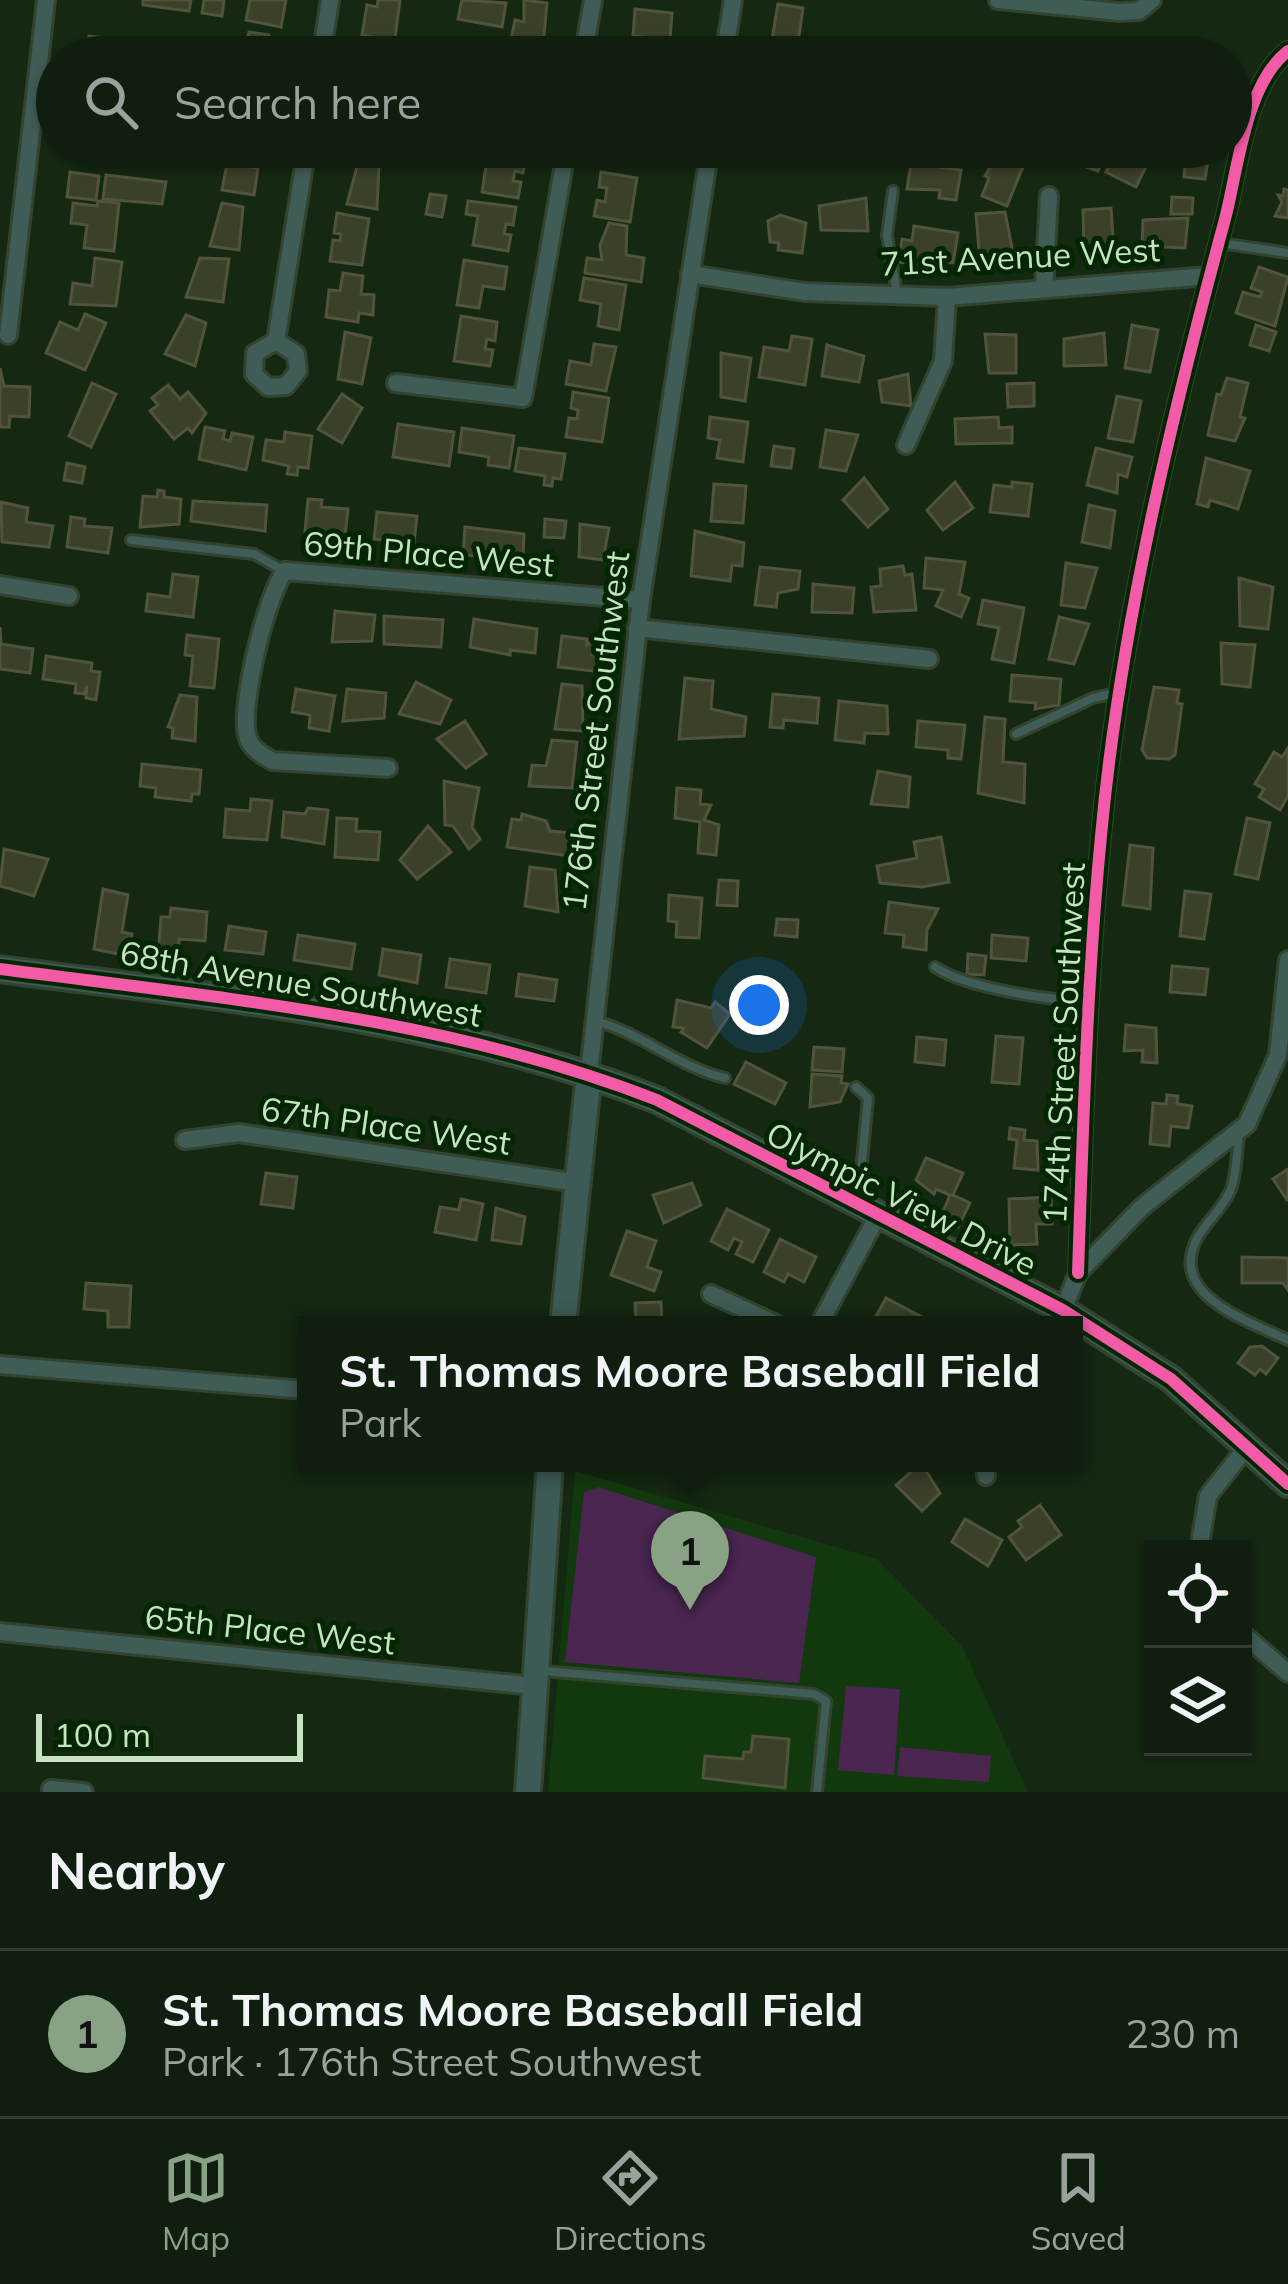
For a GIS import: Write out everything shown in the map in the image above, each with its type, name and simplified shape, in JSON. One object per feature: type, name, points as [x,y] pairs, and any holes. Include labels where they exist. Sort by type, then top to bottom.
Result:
[{"type":"main road","name":"68th Avenue Southwest","points":[[0,969],[411,1030],[590,1073]]},
{"type":"main road","name":"176th Street Southwest","points":[[564,1316],[590,1073]]},
{"type":"main road","name":"Olympic View Drive","points":[[590,1073],[657,1100],[1072,1316]]},
{"type":"main road","name":"Olympic View Drive","points":[[1083,1323],[1172,1379],[1288,1484]]},
{"type":"main road","points":[[528,1792],[549,1472]]},
{"type":"street","points":[[42,36],[46,0]]},
{"type":"street","points":[[324,36],[330,0]]},
{"type":"street","points":[[587,36],[593,0]]},
{"type":"street","points":[[727,36],[733,0]]},
{"type":"street","points":[[998,0],[1119,12],[1139,11],[1152,0]]},
{"type":"street","name":"174th Street Southwest","points":[[1252,117],[1277,60],[1288,51]]},
{"type":"street","points":[[4,336],[36,80]]},
{"type":"street","points":[[276,341],[304,168]]},
{"type":"street","points":[[396,382],[524,398],[563,168]]},
{"type":"street","name":"176th Street Southwest","points":[[590,1073],[637,628],[707,168]]},
{"type":"street","name":"174th Street Southwest","points":[[1078,1273],[1101,837],[1122,692],[1209,276],[1238,168]]},
{"type":"street","points":[[1044,288],[1049,196]]},
{"type":"street","name":"71st Avenue West","points":[[691,274],[805,292],[947,297],[1209,276]]},
{"type":"street","points":[[906,445],[943,361],[947,297]]},
{"type":"street","points":[[285,571],[272,590],[257,650],[247,734],[258,754],[273,760],[388,768]]},
{"type":"street","name":"69th Place West","points":[[285,571],[641,600]]},
{"type":"street","points":[[0,585],[70,596]]},
{"type":"street","points":[[637,628],[928,659]]},
{"type":"street","points":[[1063,1310],[1078,1273],[1142,1207],[1240,1131],[1262,1100],[1278,1055],[1288,960]]},
{"type":"street","name":"67th Place West","points":[[185,1140],[239,1133],[578,1184]]},
{"type":"street","points":[[825,1316],[877,1217]]},
{"type":"street","points":[[711,1294],[759,1316]]},
{"type":"street","points":[[0,1365],[297,1389]]},
{"type":"street","points":[[1201,1540],[1208,1496],[1246,1448]]},
{"type":"street","name":"65th Place West","points":[[0,1632],[534,1678]]},
{"type":"street","points":[[1252,1642],[1288,1673]]},
{"type":"street","points":[[50,1789],[84,1792]]},
{"type":"lane","points":[[893,191],[886,235],[897,295]]},
{"type":"lane","points":[[1218,243],[1288,253]]},
{"type":"lane","points":[[131,540],[254,554],[285,571]]},
{"type":"lane","points":[[1016,734],[1093,698],[1122,692]]},
{"type":"lane","points":[[935,967],[963,981],[1039,998],[1092,1001]]},
{"type":"lane","points":[[595,1021],[634,1032],[698,1070],[725,1078]]},
{"type":"lane","points":[[849,1202],[860,1171],[868,1098],[866,1090],[856,1088]]},
{"type":"lane","points":[[1240,1131],[1233,1184],[1199,1236],[1190,1269],[1197,1286],[1216,1305],[1288,1340]]},
{"type":"lane","points":[[534,1678],[814,1694],[826,1701],[828,1717],[820,1790]]},
{"type":"shaded area","points":[[578,1472],[877,1559],[962,1646],[1028,1792],[548,1792]]},
{"type":"shaded area","points":[[598,1487],[816,1557],[799,1683],[565,1662],[584,1492]]},
{"type":"shaded area","points":[[846,1686],[900,1689],[894,1775],[838,1770]]},
{"type":"shaded area","points":[[900,1747],[991,1756],[989,1782],[897,1776]]},
{"type":"building","points":[[143,0],[191,0],[189,11],[143,5]]},
{"type":"building","points":[[204,0],[224,0],[222,16],[202,13]]},
{"type":"building","points":[[250,0],[286,0],[281,27],[246,20]]},
{"type":"building","points":[[378,0],[400,0],[395,36],[362,35],[367,5],[377,7]]},
{"type":"building","points":[[462,0],[506,3],[502,27],[458,19]]},
{"type":"building","points":[[524,0],[547,3],[544,36],[512,36],[515,20],[524,22]]},
{"type":"building","points":[[778,4],[803,8],[799,36],[773,36]]},
{"type":"building","points":[[635,9],[672,13],[670,36],[633,36]]},
{"type":"building","points":[[226,168],[258,168],[254,195],[222,190]]},
{"type":"building","points":[[357,168],[379,168],[377,209],[347,204]]},
{"type":"building","points":[[486,168],[524,168],[523,173],[515,171],[513,181],[521,182],[518,198],[482,192]]},
{"type":"building","points":[[910,168],[961,170],[956,200],[939,198],[940,190],[907,189]]},
{"type":"building","points":[[990,168],[1022,168],[1007,206],[982,196],[989,178],[985,176]]},
{"type":"building","points":[[1108,168],[1145,168],[1136,187],[1106,172]]},
{"type":"building","points":[[1185,168],[1207,168],[1205,179],[1184,177]]},
{"type":"building","points":[[70,172],[99,176],[96,200],[67,197]]},
{"type":"building","points":[[601,172],[637,178],[630,222],[594,216],[597,200],[605,202],[607,188],[599,187]]},
{"type":"building","points":[[106,175],[166,182],[162,204],[103,199]]},
{"type":"building","points":[[1284,189],[1288,190],[1288,218],[1275,216],[1282,202],[1278,195],[1283,196]]},
{"type":"building","points":[[430,194],[446,196],[442,217],[426,214]]},
{"type":"building","points":[[1172,197],[1193,198],[1192,214],[1171,214]]},
{"type":"building","points":[[866,198],[868,231],[821,230],[819,206]]},
{"type":"building","points":[[98,201],[119,203],[114,251],[84,248],[87,225],[71,223],[73,203],[97,206]]},
{"type":"building","points":[[468,201],[516,207],[513,225],[506,224],[504,234],[511,235],[508,251],[473,245],[478,216],[466,214]]},
{"type":"building","points":[[222,203],[243,207],[239,250],[210,246]]},
{"type":"building","points":[[1111,208],[1114,251],[1084,254],[1083,210]]},
{"type":"building","points":[[1005,212],[1014,258],[980,263],[976,214]]},
{"type":"building","points":[[337,213],[369,219],[362,265],[330,261],[333,240],[340,241],[341,234],[334,233]]},
{"type":"building","points":[[780,215],[806,223],[802,253],[778,250],[779,243],[770,242],[768,221]]},
{"type":"building","points":[[1188,218],[1185,248],[1142,246],[1143,220]]},
{"type":"building","points":[[609,223],[627,226],[626,255],[644,258],[641,282],[585,273],[587,258],[602,260],[600,245]]},
{"type":"building","points":[[914,226],[958,233],[953,263],[926,257],[925,266],[899,262],[902,239],[912,241]]},
{"type":"building","points":[[95,258],[122,262],[116,306],[70,304],[73,283],[92,286]]},
{"type":"building","points":[[200,258],[229,259],[223,302],[186,297]]},
{"type":"building","points":[[464,260],[507,267],[504,289],[483,286],[479,308],[457,305]]},
{"type":"building","points":[[1259,267],[1288,277],[1275,326],[1236,313],[1243,292],[1260,297],[1262,292],[1251,288]]},
{"type":"building","points":[[343,273],[363,276],[361,294],[374,295],[373,315],[359,313],[358,322],[326,317],[329,290],[340,291]]},
{"type":"building","points":[[584,278],[626,285],[619,330],[598,326],[601,304],[580,300]]},
{"type":"building","points":[[85,314],[106,323],[85,370],[46,353],[60,322],[78,330]]},
{"type":"building","points":[[186,315],[206,323],[195,366],[165,354]]},
{"type":"building","points":[[461,316],[497,322],[495,341],[487,339],[485,349],[493,350],[490,366],[454,361]]},
{"type":"building","points":[[1132,325],[1158,330],[1150,372],[1125,368]]},
{"type":"building","points":[[1256,325],[1276,332],[1269,351],[1250,345]]},
{"type":"building","points":[[345,332],[371,338],[362,384],[338,379]]},
{"type":"building","points":[[1104,333],[1106,365],[1064,366],[1064,339]]},
{"type":"building","points":[[985,334],[1016,335],[1016,373],[989,373]]},
{"type":"building","points":[[792,336],[812,339],[805,385],[759,377],[764,347],[789,351]]},
{"type":"building","points":[[594,344],[616,347],[606,391],[566,384],[570,361],[591,365]]},
{"type":"building","points":[[827,345],[864,356],[859,382],[822,376]]},
{"type":"building","points":[[721,353],[751,358],[745,401],[721,397]]},
{"type":"building","points":[[0,368],[4,386],[30,387],[29,417],[10,416],[9,427],[0,427]]},
{"type":"building","points":[[908,374],[911,406],[882,402],[879,381]]},
{"type":"building","points":[[1227,378],[1248,383],[1240,417],[1245,418],[1235,441],[1208,435],[1217,394],[1221,395]]},
{"type":"building","points":[[92,383],[116,394],[91,447],[69,436]]},
{"type":"building","points":[[1034,383],[1034,406],[1008,407],[1007,384]]},
{"type":"building","points":[[168,385],[180,399],[188,392],[206,413],[192,433],[188,428],[174,439],[150,411],[158,405],[152,398]]},
{"type":"building","points":[[573,392],[609,398],[602,442],[566,437],[569,418],[577,419],[578,410],[571,408]]},
{"type":"building","points":[[342,394],[362,408],[342,443],[318,429]]},
{"type":"building","points":[[1117,396],[1141,401],[1133,442],[1108,438]]},
{"type":"building","points":[[710,417],[748,422],[743,462],[717,458],[720,440],[708,438]]},
{"type":"building","points":[[998,417],[999,428],[1012,427],[1012,443],[956,444],[955,419]]},
{"type":"building","points":[[398,424],[454,432],[449,466],[393,457]]},
{"type":"building","points":[[205,427],[225,431],[223,439],[230,441],[232,433],[253,437],[246,470],[199,459]]},
{"type":"building","points":[[462,428],[514,436],[509,468],[488,465],[489,457],[459,452]]},
{"type":"building","points":[[826,430],[858,435],[846,471],[820,467]]},
{"type":"building","points":[[285,432],[312,436],[308,468],[298,467],[297,475],[287,474],[289,466],[263,460],[266,440],[284,442]]},
{"type":"building","points":[[774,446],[794,449],[791,468],[771,466]]},
{"type":"building","points":[[519,448],[565,454],[561,479],[553,478],[552,486],[544,485],[545,476],[515,471]]},
{"type":"building","points":[[1096,448],[1132,457],[1127,477],[1118,474],[1117,493],[1087,485]]},
{"type":"building","points":[[1206,458],[1250,471],[1238,509],[1210,500],[1208,507],[1197,504]]},
{"type":"building","points":[[67,463],[85,467],[82,483],[64,480]]},
{"type":"building","points":[[864,478],[888,509],[868,527],[843,500]]},
{"type":"building","points":[[955,482],[973,508],[943,530],[927,510]]},
{"type":"building","points":[[1012,482],[1032,484],[1028,516],[990,512],[994,485],[1012,487]]},
{"type":"building","points":[[714,484],[746,486],[743,523],[711,521]]},
{"type":"building","points":[[158,490],[164,491],[164,497],[181,499],[179,524],[140,527],[143,496],[157,497]]},
{"type":"building","points":[[308,499],[322,500],[321,507],[348,509],[345,536],[305,532]]},
{"type":"building","points":[[193,501],[267,505],[265,531],[191,521]]},
{"type":"building","points":[[1,502],[28,508],[26,522],[53,526],[49,547],[2,542]]},
{"type":"building","points":[[1089,505],[1115,511],[1110,548],[1082,542]]},
{"type":"building","points":[[377,512],[417,516],[414,543],[374,539]]},
{"type":"building","points":[[71,517],[85,519],[84,526],[112,528],[108,553],[67,547]]},
{"type":"building","points":[[545,519],[566,521],[564,538],[544,537]]},
{"type":"building","points":[[580,524],[609,528],[603,560],[579,557]]},
{"type":"building","points":[[465,527],[524,534],[523,558],[463,555]]},
{"type":"building","points":[[695,531],[744,543],[742,566],[732,565],[730,581],[691,576]]},
{"type":"building","points":[[926,558],[965,562],[959,594],[969,598],[961,617],[936,606],[943,590],[924,588]]},
{"type":"building","points":[[1066,563],[1097,568],[1085,608],[1061,605]]},
{"type":"building","points":[[903,566],[905,575],[912,574],[916,610],[874,612],[871,587],[881,586],[880,569]]},
{"type":"building","points":[[760,567],[800,571],[798,589],[778,593],[776,607],[755,605]]},
{"type":"building","points":[[173,574],[198,577],[193,617],[146,611],[148,594],[170,597]]},
{"type":"building","points":[[1239,578],[1273,587],[1268,629],[1240,626]]},
{"type":"building","points":[[813,584],[854,588],[852,613],[812,612]]},
{"type":"building","points":[[983,600],[1024,608],[1014,663],[992,659],[999,628],[978,624]]},
{"type":"building","points":[[335,611],[375,615],[372,641],[332,642]]},
{"type":"building","points":[[384,616],[443,620],[441,647],[384,644]]},
{"type":"building","points":[[1059,617],[1089,624],[1074,664],[1049,659]]},
{"type":"building","points":[[474,619],[537,629],[535,653],[510,650],[510,655],[470,647]]},
{"type":"building","points":[[0,627],[1,644],[33,649],[30,673],[0,669]]},
{"type":"building","points":[[187,635],[219,639],[214,688],[190,686],[193,656],[185,655]]},
{"type":"building","points":[[562,636],[587,639],[587,645],[592,641],[600,651],[594,655],[605,656],[603,672],[558,667]]},
{"type":"building","points":[[1221,643],[1255,645],[1250,687],[1222,684]]},
{"type":"building","points":[[46,656],[92,663],[91,671],[100,672],[96,700],[86,698],[87,686],[84,694],[75,693],[76,684],[43,679]]},
{"type":"building","points":[[1012,675],[1061,679],[1059,705],[1035,709],[1036,703],[1010,701]]},
{"type":"building","points":[[685,678],[713,681],[711,709],[746,717],[744,736],[679,739]]},
{"type":"building","points":[[416,682],[451,700],[440,724],[399,714]]},
{"type":"building","points":[[562,684],[582,686],[583,731],[555,729]]},
{"type":"building","points":[[1154,687],[1179,690],[1177,703],[1182,704],[1175,755],[1169,759],[1147,758],[1142,750]]},
{"type":"building","points":[[296,689],[335,696],[329,731],[309,728],[310,715],[292,712]]},
{"type":"building","points":[[347,689],[386,693],[384,718],[343,721]]},
{"type":"building","points":[[773,694],[819,698],[817,723],[784,720],[783,728],[770,727]]},
{"type":"building","points":[[180,695],[197,697],[195,741],[172,738],[173,728],[168,727]]},
{"type":"building","points":[[839,701],[887,706],[888,734],[865,733],[864,743],[835,740]]},
{"type":"building","points":[[985,717],[1005,719],[1003,762],[1025,764],[1024,803],[978,793]]},
{"type":"building","points":[[465,721],[486,754],[466,768],[437,739]]},
{"type":"building","points":[[918,721],[965,725],[961,759],[948,758],[948,750],[916,747]]},
{"type":"building","points":[[552,740],[577,742],[572,788],[529,786],[532,765],[546,766]]},
{"type":"building","points":[[1288,748],[1288,796],[1280,810],[1259,797],[1264,789],[1255,784],[1274,752],[1282,757]]},
{"type":"building","points":[[142,764],[201,770],[199,794],[192,794],[191,801],[155,797],[156,788],[140,786]]},
{"type":"building","points":[[878,771],[910,777],[908,807],[871,804]]},
{"type":"building","points":[[444,781],[479,788],[472,827],[480,839],[469,849],[453,826],[445,825]]},
{"type":"building","points":[[677,788],[701,790],[700,804],[711,805],[704,820],[719,825],[716,855],[698,853],[700,822],[675,818]]},
{"type":"building","points":[[251,799],[272,801],[267,840],[224,837],[226,809],[250,811]]},
{"type":"building","points":[[308,808],[328,810],[324,844],[282,837],[284,812],[305,814]]},
{"type":"building","points":[[522,814],[546,821],[550,831],[572,833],[570,856],[507,847],[512,819],[521,820]]},
{"type":"building","points":[[337,818],[357,819],[356,831],[380,832],[378,860],[335,857]]},
{"type":"building","points":[[1247,818],[1270,823],[1258,879],[1235,874]]},
{"type":"building","points":[[428,826],[451,852],[417,879],[400,860]]},
{"type":"building","points":[[941,837],[949,882],[922,887],[880,883],[877,866],[917,858],[914,842]]},
{"type":"building","points":[[1130,845],[1153,848],[1150,909],[1123,905]]},
{"type":"building","points":[[4,849],[48,859],[34,896],[0,886]]},
{"type":"building","points":[[530,867],[555,870],[558,912],[525,906]]},
{"type":"building","points":[[719,880],[738,881],[737,906],[717,905]]},
{"type":"building","points":[[103,889],[128,895],[122,932],[132,934],[128,956],[94,949]]},
{"type":"building","points":[[1185,891],[1211,894],[1204,939],[1180,936]]},
{"type":"building","points":[[669,895],[702,898],[699,938],[676,937],[677,922],[668,921]]},
{"type":"building","points":[[889,902],[938,909],[927,930],[926,950],[903,947],[904,935],[885,933]]},
{"type":"building","points":[[171,908],[207,912],[205,941],[179,939],[178,958],[158,956],[161,917],[170,917]]},
{"type":"building","points":[[777,919],[798,920],[797,937],[775,935]]},
{"type":"building","points":[[229,926],[266,932],[263,954],[225,950]]},
{"type":"building","points":[[298,935],[355,944],[351,969],[294,960]]},
{"type":"building","points":[[992,935],[1028,938],[1026,961],[991,958]]},
{"type":"building","points":[[383,949],[421,955],[417,983],[379,975]]},
{"type":"building","points":[[968,954],[986,956],[984,975],[967,974]]},
{"type":"building","points":[[450,959],[490,965],[486,993],[446,987]]},
{"type":"building","points":[[1172,966],[1208,969],[1205,995],[1170,992]]},
{"type":"building","points":[[519,974],[557,980],[554,1001],[516,996]]},
{"type":"building","points":[[677,1000],[711,1008],[715,1002],[730,1014],[707,1048],[681,1032],[684,1028],[673,1027]]},
{"type":"building","points":[[1126,1025],[1156,1028],[1157,1063],[1142,1062],[1143,1050],[1124,1051]]},
{"type":"building","points":[[996,1036],[1023,1038],[1019,1084],[992,1082]]},
{"type":"building","points":[[917,1037],[946,1040],[944,1065],[915,1062]]},
{"type":"building","points":[[814,1047],[844,1049],[842,1072],[812,1070]]},
{"type":"building","points":[[746,1062],[786,1083],[775,1104],[734,1084]]},
{"type":"building","points":[[812,1074],[842,1076],[841,1083],[848,1084],[840,1102],[810,1107]]},
{"type":"building","points":[[1167,1095],[1178,1096],[1177,1104],[1192,1106],[1188,1128],[1171,1126],[1169,1146],[1150,1144],[1153,1103],[1166,1104]]},
{"type":"building","points":[[1010,1128],[1025,1130],[1024,1140],[1037,1141],[1038,1170],[1014,1168],[1017,1140],[1009,1139]]},
{"type":"building","points":[[926,1158],[963,1173],[953,1195],[970,1203],[958,1227],[940,1219],[950,1195],[936,1189],[934,1194],[916,1180]]},
{"type":"building","points":[[1288,1169],[1288,1199],[1287,1200],[1273,1179]]},
{"type":"building","points":[[266,1173],[297,1177],[293,1208],[261,1204]]},
{"type":"building","points":[[692,1183],[701,1205],[664,1223],[653,1195]]},
{"type":"building","points":[[1051,1197],[1052,1224],[1036,1224],[1037,1244],[1010,1245],[1009,1199]]},
{"type":"building","points":[[461,1199],[483,1204],[476,1240],[435,1232],[440,1207],[459,1210]]},
{"type":"building","points":[[496,1208],[525,1217],[521,1244],[492,1240]]},
{"type":"building","points":[[727,1209],[769,1230],[753,1262],[736,1254],[742,1242],[734,1238],[728,1250],[711,1241]]},
{"type":"building","points":[[627,1231],[656,1241],[647,1267],[661,1272],[654,1291],[611,1275]]},
{"type":"building","points":[[780,1239],[816,1257],[804,1282],[788,1274],[784,1282],[764,1272]]},
{"type":"building","points":[[1242,1257],[1288,1258],[1288,1290],[1283,1283],[1242,1283]]},
{"type":"building","points":[[86,1283],[131,1286],[129,1327],[108,1327],[108,1311],[84,1309]]},
{"type":"building","points":[[886,1298],[920,1316],[876,1316]]},
{"type":"building","points":[[661,1302],[662,1316],[636,1316],[635,1303]]},
{"type":"building","points":[[1262,1346],[1278,1358],[1266,1374],[1260,1369],[1255,1375],[1238,1363],[1250,1347]]},
{"type":"building","points":[[911,1472],[927,1472],[940,1493],[922,1511],[896,1485]]},
{"type":"building","points":[[1040,1505],[1061,1535],[1026,1560],[1009,1537],[1022,1527],[1018,1521]]},
{"type":"building","points":[[965,1519],[1002,1540],[988,1566],[952,1542]]},
{"type":"building","points":[[753,1736],[789,1739],[785,1788],[703,1778],[705,1756],[743,1759],[744,1752],[751,1752]]},
{"type":"cycle path","points":[[1252,109],[1273,66],[1288,51]]},
{"type":"cycle path","points":[[1078,1273],[1092,945],[1121,680],[1167,448],[1236,168]]},
{"type":"cycle path","points":[[0,969],[333,1015],[498,1049],[578,1072],[657,1100],[1072,1316]]},
{"type":"cycle path","points":[[1083,1323],[1171,1379],[1288,1484]]},
{"type":"place","name":"St. Thomas Moore Baseball Field","points":[[690,1610]]}]
